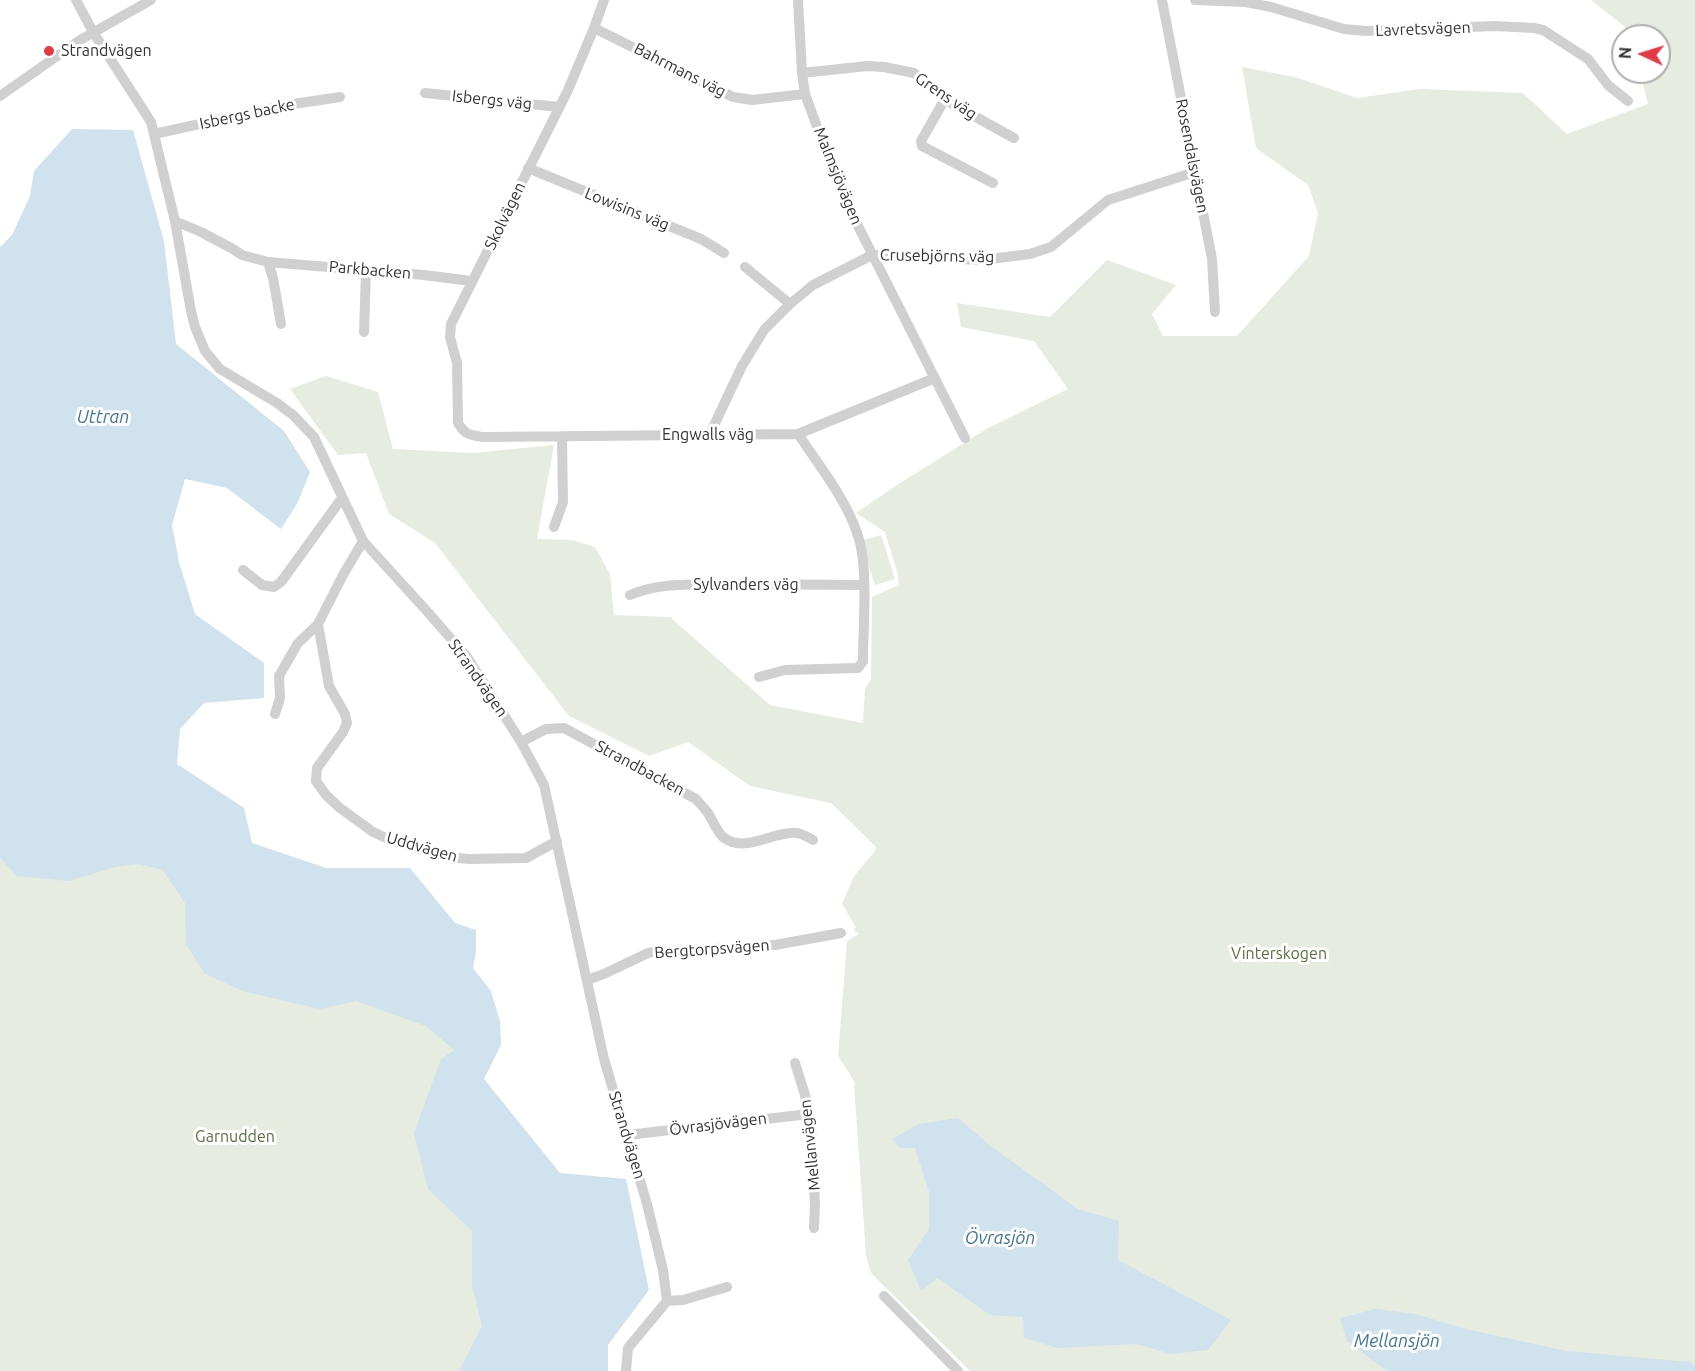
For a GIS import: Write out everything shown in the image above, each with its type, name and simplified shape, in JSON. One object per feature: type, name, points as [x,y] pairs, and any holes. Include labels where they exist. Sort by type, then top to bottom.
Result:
[{"type":"street","name":"Strandvägen","points":[[76,0],[93,32],[151,122],[175,221],[191,311],[195,327],[206,351],[220,369],[285,409],[314,437],[363,541],[467,657],[544,785],[604,1059],[647,1204],[667,1301]]},
{"type":"street","points":[[0,96],[93,32],[151,0]]},
{"type":"street","name":"Skolvägen","points":[[469,435],[458,423],[457,363],[450,337],[453,317],[568,90],[604,0]]},
{"type":"street","name":"Malmsjövägen","points":[[798,0],[805,94],[849,208],[965,438]]},
{"type":"street","name":"Rosendalsvägen","points":[[1162,0],[1212,259],[1215,312]]},
{"type":"street","name":"Lavretsvägen","points":[[1195,0],[1271,7],[1344,29],[1366,31],[1495,26],[1543,30],[1588,59],[1608,85],[1628,101]]},
{"type":"street","name":"Bahrmans väg","points":[[594,28],[733,96],[752,100],[805,94]]},
{"type":"street","name":"Grens väg","points":[[802,73],[867,66],[914,73],[945,99],[1014,138]]},
{"type":"street","name":"Isbergs väg","points":[[425,93],[559,108]]},
{"type":"street","name":"Isbergs backe","points":[[154,134],[286,105],[340,97]]},
{"type":"street","points":[[945,99],[921,141],[922,146],[993,183]]},
{"type":"street","name":"Lowisins väg","points":[[528,168],[701,238],[724,253]]},
{"type":"street","name":"Crusebjörns väg","points":[[709,435],[742,366],[761,335],[790,304],[813,285],[872,255],[982,260],[1030,254],[1051,247],[1108,200],[1195,172]]},
{"type":"street","name":"Parkbacken","points":[[175,221],[201,232],[242,255],[268,262],[471,281]]},
{"type":"street","points":[[268,262],[281,324]]},
{"type":"street","points":[[745,267],[790,304]]},
{"type":"street","points":[[363,332],[366,271]]},
{"type":"street","name":"Engwalls väg","points":[[469,435],[499,437],[798,435],[935,378]]},
{"type":"street","points":[[759,676],[785,670],[858,668],[863,661],[864,585],[858,533],[846,509],[798,435]]},
{"type":"street","points":[[554,527],[563,502],[562,436]]},
{"type":"street","points":[[243,570],[262,585],[274,587],[281,582],[342,498]]},
{"type":"street","points":[[275,714],[280,698],[279,676],[298,643],[318,624],[363,541]]},
{"type":"street","name":"Sylvanders väg","points":[[630,595],[666,585],[864,585]]},
{"type":"street","name":"Uddvägen","points":[[318,624],[330,686],[345,714],[347,723],[317,768],[316,781],[326,795],[340,808],[381,835],[396,842],[446,857],[526,858],[558,841]]},
{"type":"street","name":"Strandbacken","points":[[520,742],[546,729],[564,728],[696,799],[721,835],[729,841],[755,842],[791,832],[813,840]]},
{"type":"street","name":"Bergtorpsvägen","points":[[587,980],[648,953],[775,945],[842,933]]},
{"type":"street","name":"Mellanvägen","points":[[795,1063],[809,1114],[814,1168],[814,1228]]},
{"type":"street","name":"Övrasjövägen","points":[[627,1135],[809,1114]]},
{"type":"street","points":[[627,1371],[628,1348],[667,1301],[683,1300],[727,1287]]},
{"type":"street","points":[[884,1296],[958,1371]]},
{"type":"green space","name":"Vinterskogen","points":[[1591,0],[1695,0],[1695,1371],[970,1371],[871,1273],[866,1255],[854,1084],[856,1084],[838,1056],[847,941],[859,934],[854,930],[856,927],[842,904],[854,876],[876,847],[831,803],[750,786],[688,742],[649,756],[569,716],[435,543],[389,514],[366,453],[338,455],[290,389],[326,376],[378,392],[393,449],[473,453],[554,445],[537,539],[572,540],[595,547],[610,574],[614,615],[670,617],[770,705],[863,723],[865,689],[871,679],[872,597],[899,585],[885,532],[856,513],[988,428],[1068,389],[1034,341],[961,327],[957,303],[1050,317],[1107,260],[1176,285],[1152,314],[1163,336],[1237,336],[1309,256],[1318,213],[1308,185],[1256,148],[1242,67],[1295,77],[1357,98],[1420,89],[1523,93],[1567,134],[1648,104],[1643,84],[1671,84],[1671,24],[1621,24]]},
{"type":"green space","points":[[881,535],[895,579],[875,585],[861,541]]},
{"type":"green space","name":"Garnudden","points":[[0,767],[205,834],[467,1000],[541,1371],[0,1371]]},
{"type":"water","name":"Uttran","points":[[72,129],[133,130],[164,241],[176,344],[284,431],[310,472],[297,504],[281,529],[227,488],[185,479],[172,525],[179,562],[195,614],[264,663],[264,698],[204,703],[180,729],[177,764],[244,808],[252,843],[326,868],[410,868],[455,923],[476,930],[473,968],[491,991],[500,1021],[501,1045],[484,1079],[560,1173],[626,1179],[649,1290],[608,1345],[608,1371],[459,1371],[482,1326],[472,1286],[472,1231],[428,1189],[414,1133],[441,1059],[454,1050],[426,1026],[356,1001],[320,1009],[242,991],[204,973],[186,944],[185,903],[163,870],[139,864],[115,867],[69,881],[16,876],[0,857],[0,247],[12,235],[30,196],[34,171]]},
{"type":"water","name":"Övrasjön","points":[[958,1118],[992,1147],[1078,1209],[1119,1221],[1118,1260],[1231,1320],[1208,1350],[1171,1354],[1136,1344],[1058,1348],[1024,1338],[1023,1317],[990,1315],[937,1278],[921,1291],[908,1260],[929,1229],[929,1192],[915,1148],[900,1148],[892,1139],[919,1124]]},
{"type":"water","name":"Mellansjön","points":[[1376,1309],[1415,1314],[1470,1330],[1567,1351],[1690,1362],[1695,1366],[1695,1371],[1387,1371],[1347,1341],[1340,1318]]},
{"type":"place","name":"Strandvägen","points":[[49,51]]}]
